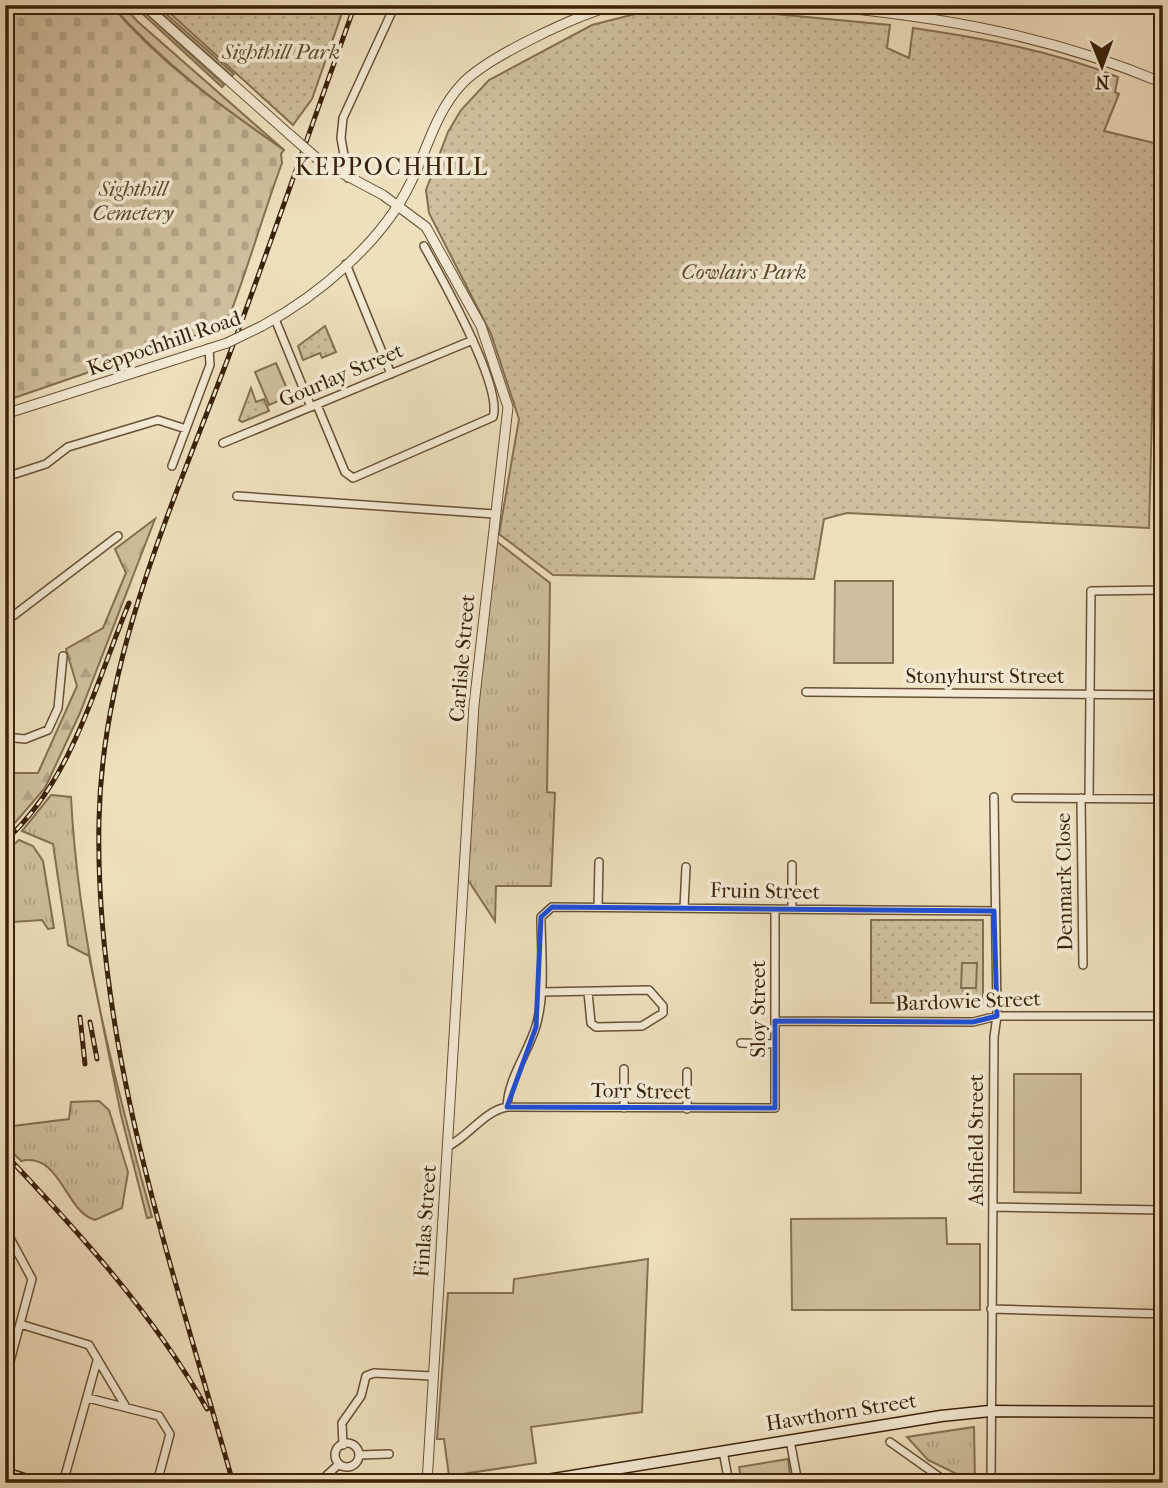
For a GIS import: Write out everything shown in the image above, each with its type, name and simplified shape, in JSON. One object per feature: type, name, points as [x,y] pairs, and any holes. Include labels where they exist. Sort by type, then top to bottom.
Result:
[{"type":"main road","name":"Hawthorn Street","points":[[529,1483],[593,1478],[723,1451],[990,1411],[1163,1412]]},
{"type":"main road","points":[[5,1473],[36,1483]]},
{"type":"street","name":"Carlisle Street","points":[[144,5],[321,162],[399,205],[423,224],[437,243],[481,326],[506,394],[507,421],[494,514],[474,705],[447,1147]]},
{"type":"street","points":[[348,178],[341,138],[343,118],[395,5]]},
{"type":"street","name":"Keppochhill Road","points":[[5,414],[227,343],[275,318],[346,264],[378,233],[399,205],[438,118],[460,86],[484,66],[589,9],[616,5]]},
{"type":"street","points":[[815,5],[939,20],[1061,45],[1163,83]]},
{"type":"street","points":[[275,318],[349,478],[358,477],[493,417],[493,401],[473,340],[424,246]]},
{"type":"street","points":[[346,264],[391,374]]},
{"type":"street","name":"Gourlay Street","points":[[223,443],[473,340]]},
{"type":"street","points":[[172,464],[209,365],[209,348]]},
{"type":"street","points":[[5,473],[15,474],[46,464],[68,447],[158,420],[186,429]]},
{"type":"street","points":[[237,496],[494,514]]},
{"type":"street","points":[[5,622],[118,536]]},
{"type":"street","name":"Denmark Close","points":[[1083,965],[1085,798],[1091,694],[1091,591],[1163,590]]},
{"type":"street","points":[[5,737],[25,739],[48,730],[58,708],[63,656]]},
{"type":"street","name":"Stonyhurst Street","points":[[806,692],[1163,695]]},
{"type":"street","name":"Ashfield Street","points":[[991,1483],[994,1037],[997,1016],[994,797]]},
{"type":"street","points":[[1016,798],[1163,799]]},
{"type":"street","points":[[598,862],[598,907]]},
{"type":"street","points":[[792,865],[792,909]]},
{"type":"street","points":[[684,908],[685,867]]},
{"type":"street","name":"Fruin Street","points":[[541,992],[541,917],[552,906],[994,911]]},
{"type":"street","name":"Sloy Street","points":[[775,909],[775,1108]]},
{"type":"street","points":[[507,1107],[508,1094],[536,1027],[541,992],[649,990],[663,1006],[663,1013],[642,1026],[596,1027],[591,1023],[588,992]]},
{"type":"street","name":"Bardowie Street","points":[[775,1021],[973,1022],[997,1016],[1163,1016]]},
{"type":"street","points":[[741,1043],[775,1044]]},
{"type":"street","points":[[624,1069],[624,1108]]},
{"type":"street","points":[[687,1072],[687,1109]]},
{"type":"street","name":"Finlas Street","points":[[427,1483],[447,1147],[462,1140],[492,1113],[507,1107]]},
{"type":"street","name":"Torr Street","points":[[507,1107],[775,1108]]},
{"type":"street","points":[[993,1208],[1163,1210]]},
{"type":"street","points":[[5,1229],[32,1279],[5,1380]]},
{"type":"street","points":[[991,1309],[1163,1314]]},
{"type":"street","points":[[20,1324],[89,1345],[126,1408]]},
{"type":"street","points":[[64,1483],[97,1360]]},
{"type":"street","points":[[339,1464],[336,1453],[343,1445],[342,1423],[361,1396],[366,1376],[374,1373],[432,1376]]},
{"type":"street","points":[[88,1398],[159,1416],[170,1434],[157,1483]]},
{"type":"street","points":[[790,1440],[798,1483]]},
{"type":"street","points":[[890,1442],[948,1483]]},
{"type":"street","points":[[343,1445],[354,1446],[359,1455]]},
{"type":"street","points":[[723,1451],[729,1483]]},
{"type":"street","points":[[359,1455],[389,1454]]},
{"type":"street","points":[[339,1464],[346,1467],[353,1465],[359,1455]]},
{"type":"street","points":[[327,1475],[339,1464]]},
{"type":"highlighted area","points":[[552,907],[994,911],[997,1016],[973,1022],[775,1021],[775,1108],[507,1107],[536,1027],[541,917]]},
{"type":"green space","name":"Sighthill Cemetery","points":[[5,5],[111,5],[171,65],[215,101],[284,150],[281,154],[282,163],[226,325],[5,401]]},
{"type":"green space","points":[[111,5],[123,5],[137,21],[284,150],[193,83],[151,46]]},
{"type":"green space","points":[[133,5],[137,5],[224,85],[222,87]]},
{"type":"green space","points":[[152,5],[156,5],[234,74],[232,76]]},
{"type":"green space","name":"Sighthill Park","points":[[161,5],[342,5],[342,13],[312,99],[293,125]]},
{"type":"green space","name":"Cowlairs Park","points":[[677,9],[722,9],[890,25],[887,48],[909,58],[913,28],[939,32],[1043,53],[1118,77],[1115,92],[1119,94],[1104,131],[1163,145],[1163,300],[1155,300],[1149,528],[847,513],[824,519],[814,579],[553,575],[499,534],[519,419],[491,334],[429,213],[426,190],[448,132],[461,110],[489,80],[592,25],[639,13]]},
{"type":"green space","points":[[325,326],[336,352],[322,358],[320,353],[303,360],[298,346]]},
{"type":"green space","points":[[276,363],[290,396],[269,405],[255,372]]},
{"type":"green space","points":[[251,388],[256,402],[264,399],[269,411],[242,422],[239,420]]},
{"type":"green space","points":[[155,519],[80,713],[45,788],[14,824],[5,822],[5,781],[9,773],[38,773],[77,686],[66,649],[103,628],[126,573],[115,549]]},
{"type":"green space","points":[[491,537],[550,583],[547,792],[555,793],[551,886],[496,886],[495,921],[464,874]]},
{"type":"green space","points":[[835,581],[893,581],[893,663],[834,663]]},
{"type":"green space","points":[[51,795],[71,797],[81,903],[100,1009],[124,1114],[152,1217],[147,1218],[121,1115],[89,956],[68,945],[53,844],[22,831]]},
{"type":"green space","points":[[19,840],[33,846],[43,861],[54,928],[48,929],[42,920],[13,922],[11,905],[5,905],[5,852]]},
{"type":"green space","points":[[871,920],[983,920],[983,1003],[871,1003]]},
{"type":"green space","points":[[962,963],[977,963],[976,988],[961,988]]},
{"type":"green space","points":[[1014,1074],[1081,1074],[1081,1193],[1014,1192]]},
{"type":"green space","points":[[99,1101],[109,1110],[128,1172],[122,1208],[95,1220],[76,1206],[45,1165],[34,1161],[21,1161],[5,1145],[5,1127],[69,1119],[71,1102]]},
{"type":"green space","points":[[946,1218],[947,1244],[980,1244],[980,1310],[792,1310],[791,1219]]},
{"type":"green space","points":[[648,1259],[642,1412],[531,1427],[536,1463],[449,1476],[444,1439],[437,1439],[448,1293],[513,1293],[514,1279]]},
{"type":"green space","points":[[974,1427],[975,1483],[928,1460],[907,1437]]},
{"type":"green space","points":[[788,1459],[791,1483],[742,1483],[739,1467]]},
{"type":"railway","points":[[233,1483],[163,1238],[123,1072],[109,989],[101,905],[99,820],[103,760],[112,701],[143,586],[355,5]]},
{"type":"railway","points":[[5,841],[28,816],[65,760],[80,730],[129,603]]},
{"type":"railway","points":[[80,1017],[85,1064]]},
{"type":"railway","points":[[90,1022],[97,1059]]},
{"type":"railway","points":[[5,1154],[61,1214],[139,1307],[207,1409]]},
{"type":"district","name":"KEPPOCHHILL","points":[[392,167]]}]
